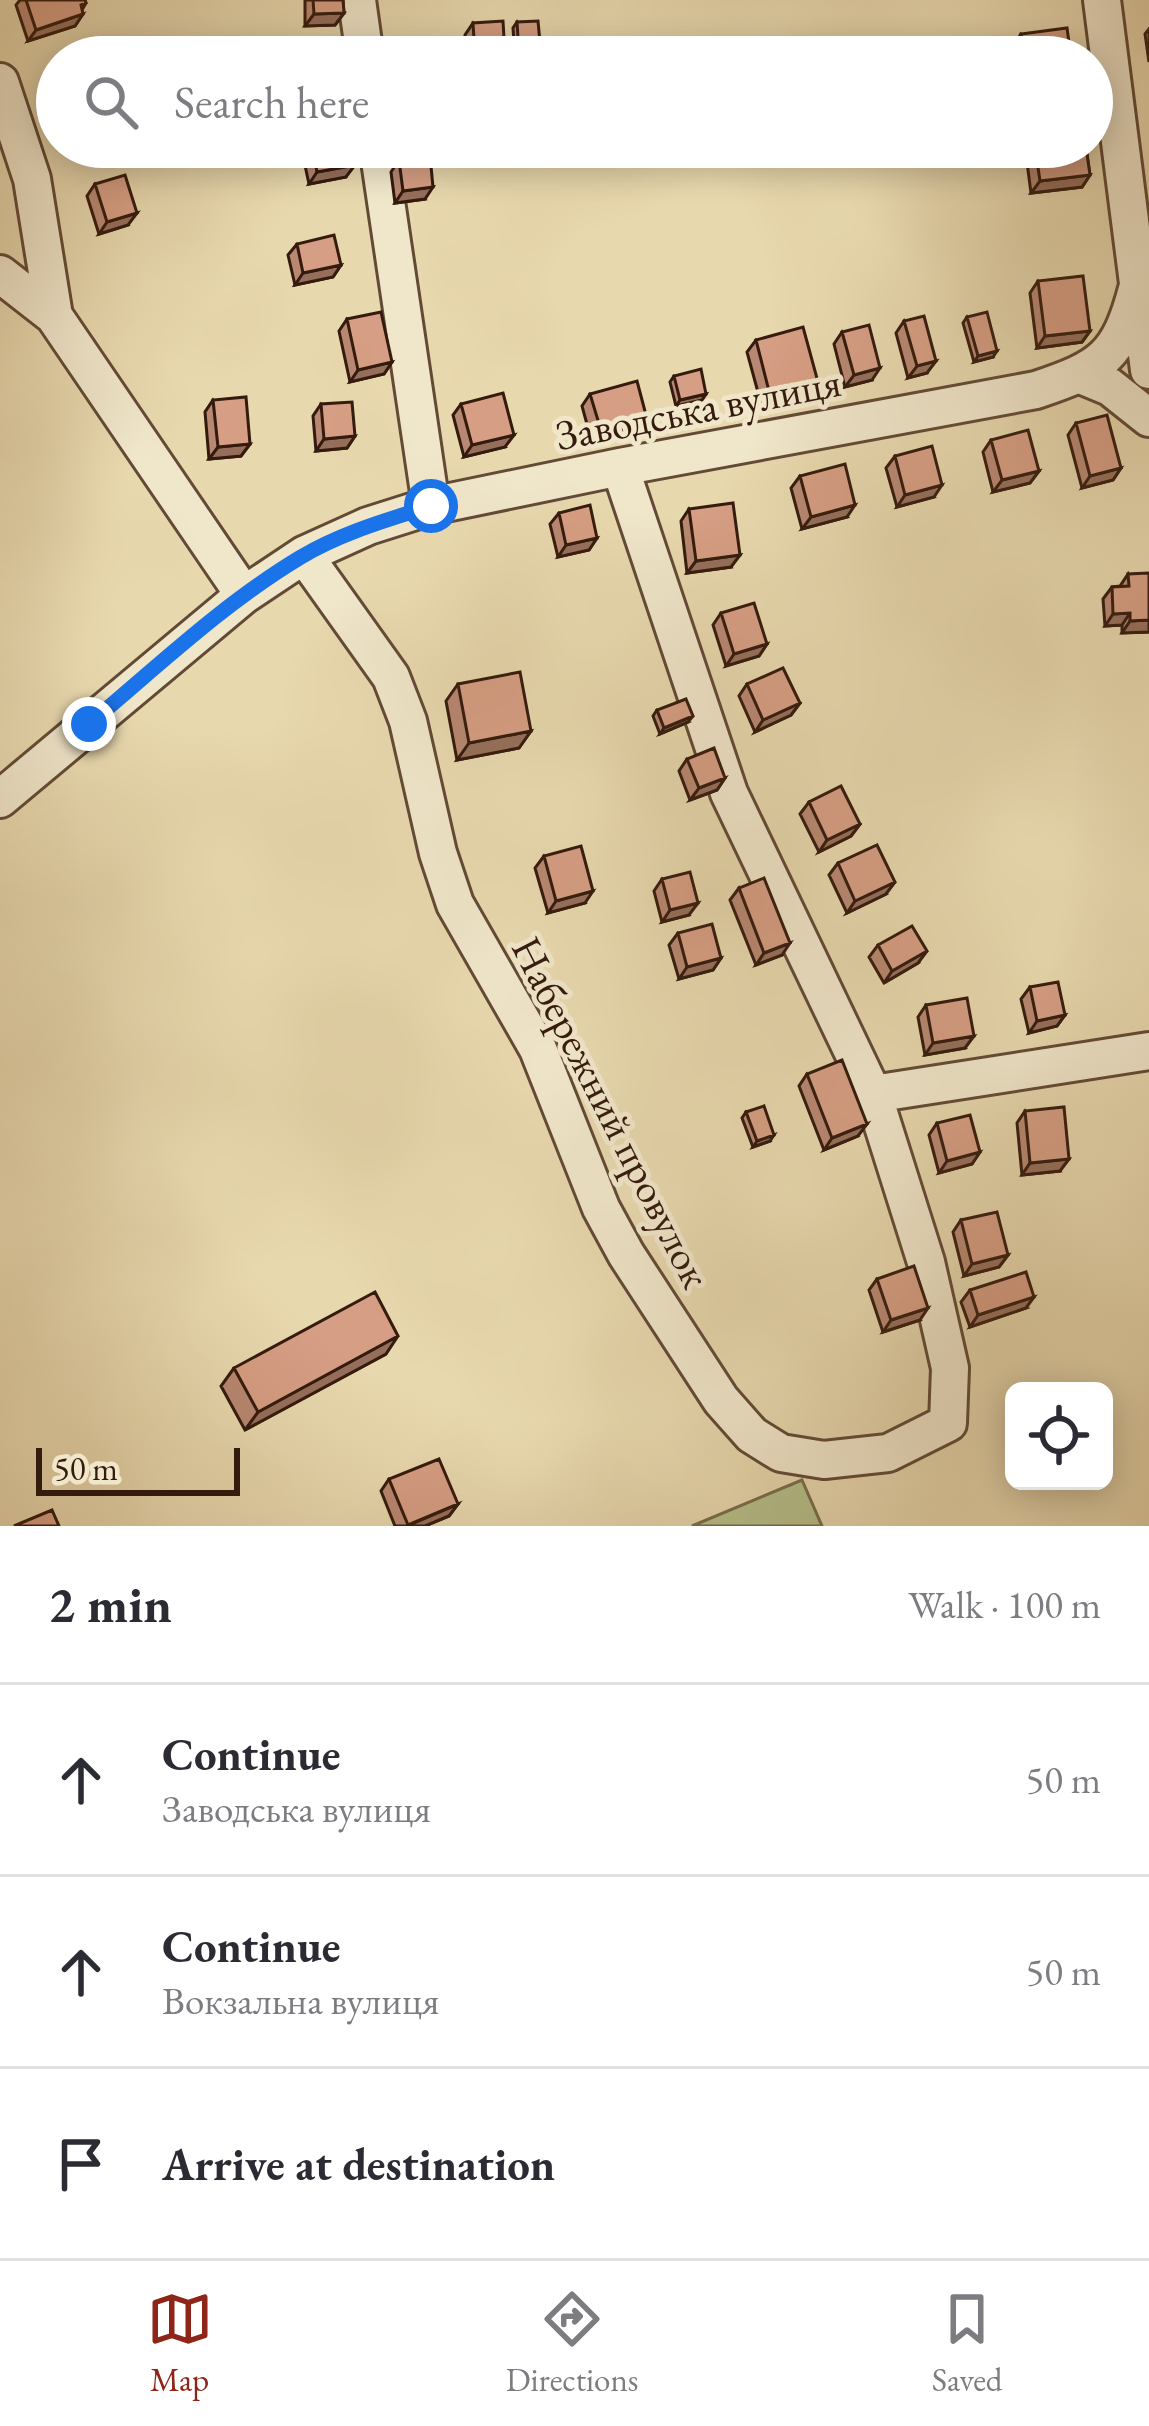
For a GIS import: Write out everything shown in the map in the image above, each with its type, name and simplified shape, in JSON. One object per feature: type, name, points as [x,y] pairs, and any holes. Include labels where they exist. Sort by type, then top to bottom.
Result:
[{"type":"street","points":[[356,0],[362,36]]},
{"type":"street","points":[[1102,0],[1106,36]]},
{"type":"street","points":[[0,82],[32,179],[54,316]]},
{"type":"street","points":[[1113,91],[1149,370]]},
{"type":"street","points":[[381,168],[431,506]]},
{"type":"street","points":[[0,274],[54,316],[244,595]]},
{"type":"street","name":"Заводська вулиця","points":[[0,799],[244,595],[304,555],[368,526],[431,506],[620,467],[1036,390],[1082,375],[1114,350],[1127,327],[1137,289]]},
{"type":"street","points":[[1082,375],[1110,387],[1149,418]]},
{"type":"street","name":"Набережний провулок","points":[[304,555],[391,677],[408,721],[438,854],[455,904],[538,1049],[601,1208],[626,1254],[721,1400],[752,1435],[782,1453],[824,1460],[888,1453],[948,1423],[950,1367],[926,1262],[873,1094],[729,793],[620,467]]},
{"type":"street","points":[[873,1094],[1149,1051]]},
{"type":"green space","points":[[802,1480],[822,1526],[692,1526]]},
{"type":"building","points":[[26,0],[86,3],[81,5],[83,14],[36,30]]},
{"type":"building","points":[[313,0],[343,0],[344,13],[314,14]]},
{"type":"building","points":[[503,21],[504,36],[474,36],[473,23]]},
{"type":"building","points":[[538,21],[539,36],[518,36],[517,22]]},
{"type":"building","points":[[1067,28],[1068,36],[1021,36]]},
{"type":"building","points":[[400,168],[431,168],[433,187],[403,191]]},
{"type":"building","points":[[1038,168],[1089,168],[1090,175],[1040,181]]},
{"type":"building","points":[[125,175],[137,213],[107,222],[95,184]]},
{"type":"building","points":[[334,235],[341,265],[303,273],[297,244]]},
{"type":"building","points":[[1083,276],[1090,331],[1045,336],[1038,281]]},
{"type":"building","points":[[381,312],[392,362],[358,370],[347,319]]},
{"type":"building","points":[[987,312],[997,351],[978,356],[967,317]]},
{"type":"building","points":[[924,316],[936,361],[917,366],[904,321]]},
{"type":"building","points":[[869,325],[880,368],[854,375],[842,332]]},
{"type":"building","points":[[803,327],[818,382],[770,395],[756,340]]},
{"type":"building","points":[[701,369],[706,394],[680,400],[674,376]]},
{"type":"building","points":[[637,381],[646,415],[600,427],[590,394]]},
{"type":"building","points":[[503,393],[514,435],[472,445],[461,404]]},
{"type":"building","points":[[246,397],[250,444],[218,447],[213,400]]},
{"type":"building","points":[[352,402],[355,436],[324,439],[321,404]]},
{"type":"building","points":[[1107,415],[1121,468],[1090,476],[1076,423]]},
{"type":"building","points":[[1028,430],[1039,471],[1002,480],[991,440]]},
{"type":"building","points":[[932,446],[942,485],[905,495],[895,456]]},
{"type":"building","points":[[845,464],[855,505],[811,517],[800,476]]},
{"type":"building","points":[[733,503],[740,555],[696,561],[689,509]]},
{"type":"building","points":[[590,505],[597,538],[566,545],[559,513]]},
{"type":"building","points":[[1149,573],[1149,620],[1130,621],[1130,613],[1113,614],[1112,587],[1129,586],[1128,574]]},
{"type":"building","points":[[754,603],[767,644],[734,654],[721,613]]},
{"type":"building","points":[[783,668],[800,703],[763,720],[747,684]]},
{"type":"building","points":[[520,672],[531,731],[469,743],[458,684]]},
{"type":"building","points":[[686,699],[693,716],[664,728],[657,710]]},
{"type":"building","points":[[714,748],[725,778],[699,788],[687,759]]},
{"type":"building","points":[[841,786],[860,824],[827,840],[809,802]]},
{"type":"building","points":[[877,845],[895,882],[855,901],[838,863]]},
{"type":"building","points":[[581,846],[593,891],[556,901],[544,856]]},
{"type":"building","points":[[690,872],[698,903],[670,910],[662,879]]},
{"type":"building","points":[[764,878],[790,943],[764,953],[739,888]]},
{"type":"building","points":[[712,924],[721,958],[687,967],[678,933]]},
{"type":"building","points":[[912,926],[927,951],[892,971],[878,945]]},
{"type":"building","points":[[1058,982],[1065,1015],[1037,1021],[1030,987]]},
{"type":"building","points":[[967,998],[974,1036],[933,1043],[926,1005]]},
{"type":"building","points":[[842,1060],[867,1124],[832,1138],[807,1074]]},
{"type":"building","points":[[764,1106],[774,1135],[757,1141],[746,1112]]},
{"type":"building","points":[[1064,1107],[1069,1159],[1030,1163],[1025,1111]]},
{"type":"building","points":[[970,1115],[980,1152],[947,1161],[937,1123]]},
{"type":"building","points":[[997,1212],[1008,1255],[972,1264],[961,1220]]},
{"type":"building","points":[[914,1266],[928,1308],[891,1320],[877,1279]]},
{"type":"building","points":[[1026,1272],[1034,1297],[978,1315],[970,1290]]},
{"type":"building","points":[[375,1292],[398,1336],[258,1412],[234,1368]]},
{"type":"building","points":[[439,1459],[458,1504],[408,1525],[389,1479]]},
{"type":"building","points":[[52,1510],[59,1526],[14,1526]]},
{"type":"route","points":[[89,724],[244,595],[304,555],[368,526],[431,506]]}]
